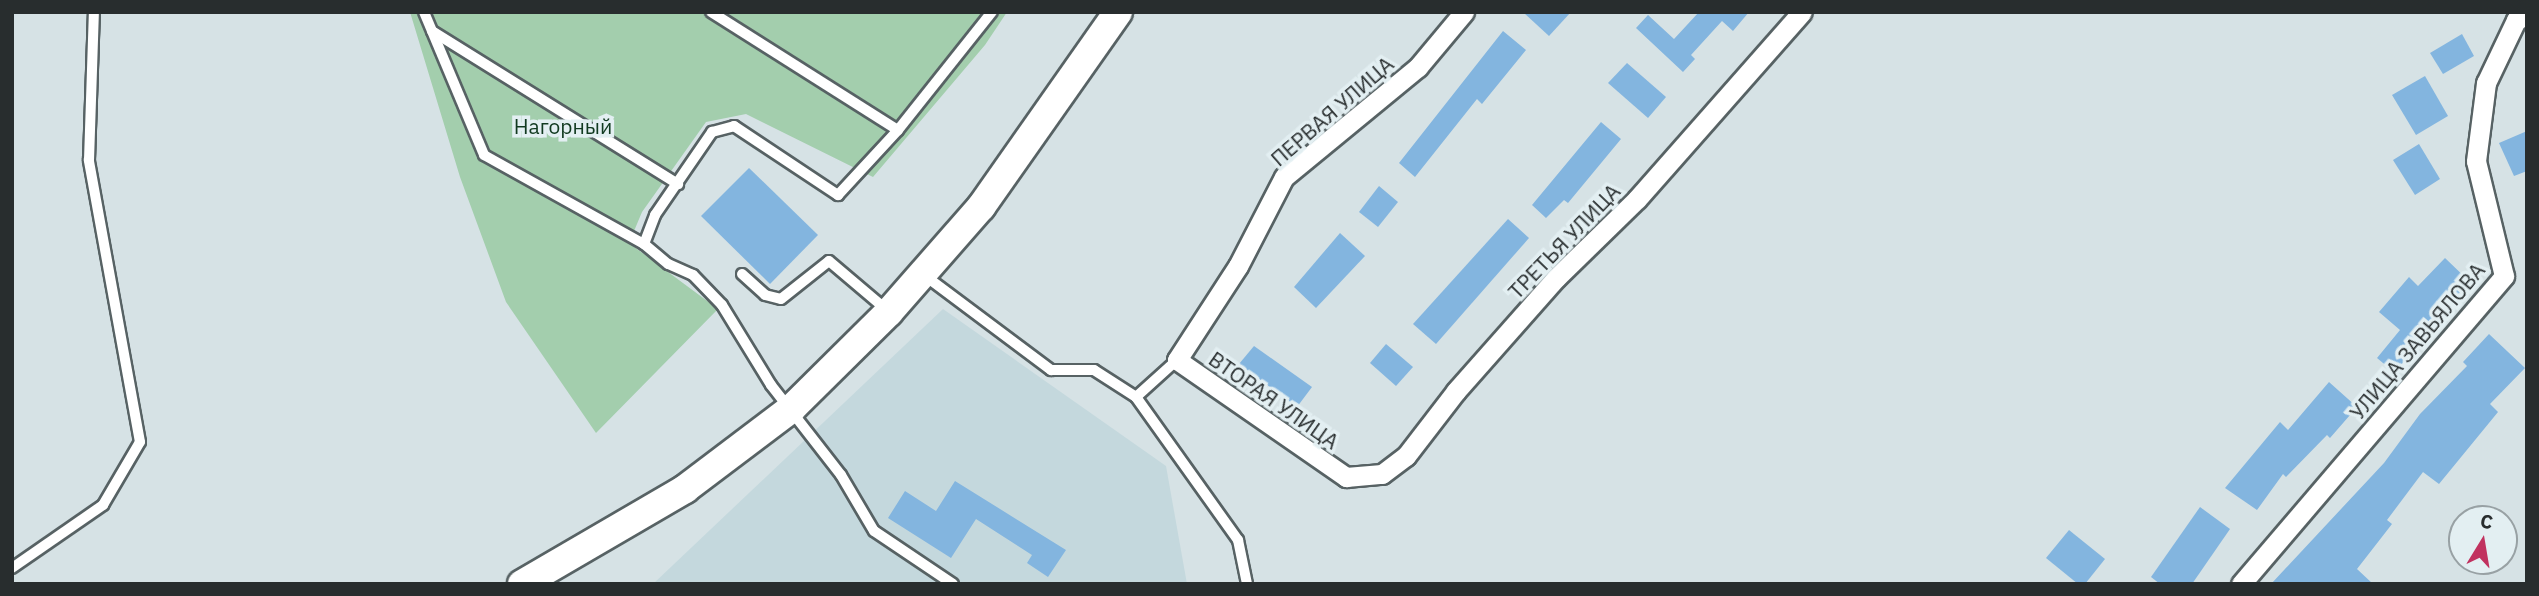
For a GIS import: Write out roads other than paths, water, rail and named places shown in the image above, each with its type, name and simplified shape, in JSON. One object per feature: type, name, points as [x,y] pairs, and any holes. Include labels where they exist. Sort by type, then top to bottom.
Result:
[{"type":"main road","points":[[522,584],[685,489],[792,408],[889,312],[981,207],[1118,12]]},
{"type":"street","name":"ПЕРВАЯ УЛИЦА","points":[[1177,360],[1238,266],[1284,177],[1418,67],[1464,12]]},
{"type":"street","name":"ТРЕТЬЯ УЛИЦА","points":[[1346,477],[1382,474],[1406,456],[1474,370],[1556,278],[1637,199],[1802,12]]},
{"type":"street","name":"УЛИЦА ЗАВЬЯЛОВА","points":[[2241,584],[2504,276],[2476,162],[2486,83],[2516,20],[2527,15]]},
{"type":"street","name":"ВТОРАЯ УЛИЦА","points":[[1177,360],[1346,477]]},
{"type":"lane","points":[[12,568],[103,505],[140,442],[89,160],[94,12]]},
{"type":"lane","points":[[424,12],[484,155],[644,244],[667,264],[693,275],[722,305],[755,362],[841,475],[874,531],[953,584]]},
{"type":"lane","points":[[711,12],[898,130]]},
{"type":"lane","points":[[644,244],[655,215],[712,132],[734,126],[838,195],[898,130],[992,12]]},
{"type":"lane","points":[[432,30],[678,184]]},
{"type":"lane","points":[[742,274],[765,295],[780,299],[829,261],[889,312]]},
{"type":"lane","points":[[923,275],[1051,370],[1094,370],[1136,397],[1238,540],[1247,584]]},
{"type":"lane","points":[[1136,397],[1177,360]]},
{"type":"park label","name":"Нагорный","points":[[563,126]]}]
